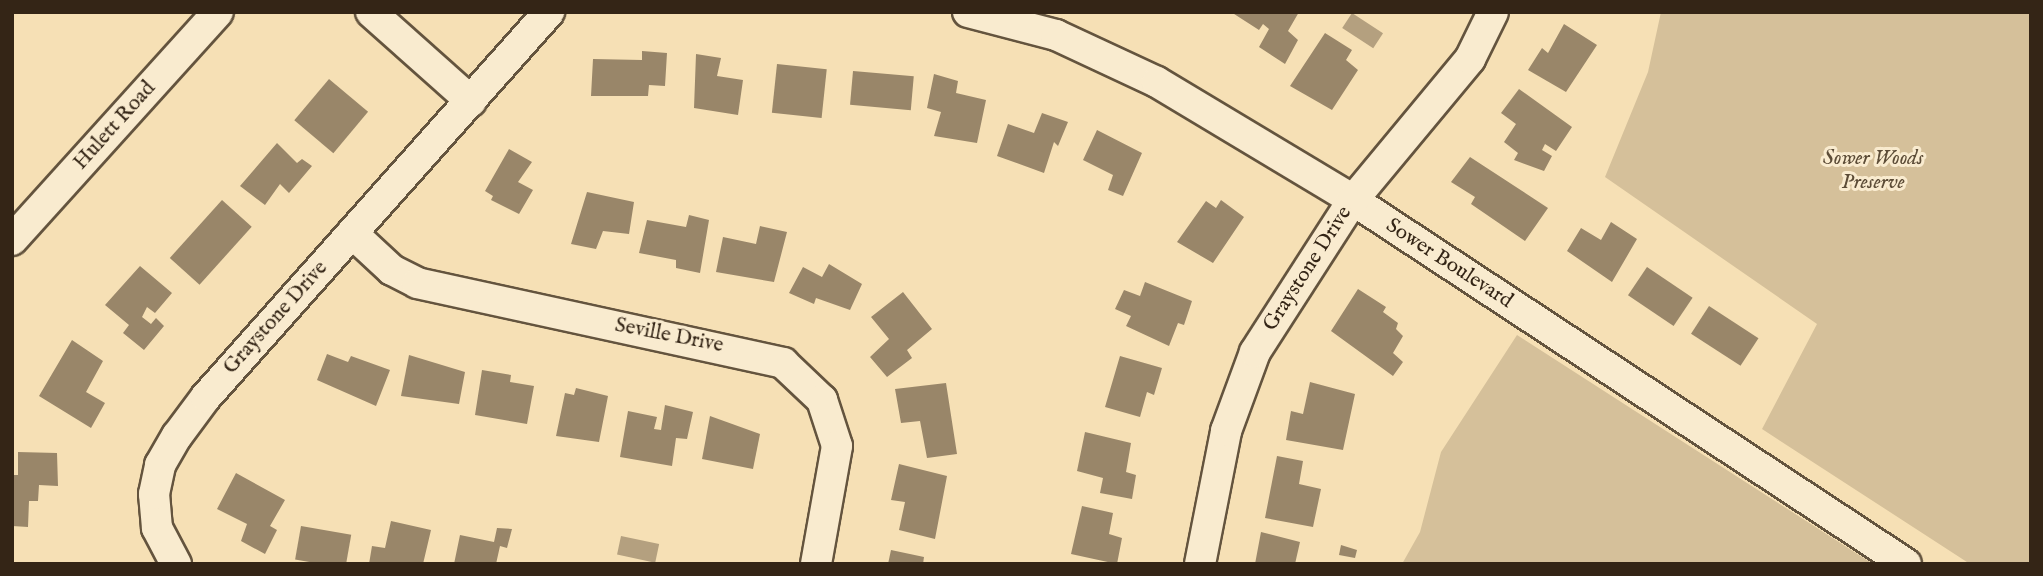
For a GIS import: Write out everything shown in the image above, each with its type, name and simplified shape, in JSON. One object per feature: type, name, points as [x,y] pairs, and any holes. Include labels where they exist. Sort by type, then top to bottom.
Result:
[{"type":"street","name":"Hulett Road","points":[[12,240],[218,12]]},
{"type":"street","points":[[371,12],[471,100],[549,12]]},
{"type":"street","name":"Sower Boulevard","points":[[968,12],[1056,35],[1157,82],[1353,200],[1906,564]]},
{"type":"street","name":"Graystone Drive","points":[[1200,564],[1226,431],[1255,352],[1353,200],[1470,59],[1493,12]]},
{"type":"street","name":"Graystone Drive","points":[[176,564],[157,528],[154,494],[160,466],[206,397],[471,100]]},
{"type":"street","name":"Seville Drive","points":[[352,233],[392,270],[417,283],[783,363],[822,400],[837,446],[816,564]]},
{"type":"green space","name":"Sower Woods Preserve","points":[[1661,12],[2031,12],[2031,564],[1970,564],[1762,429],[1817,324],[1605,177],[1648,72]]},
{"type":"green space","points":[[1517,335],[1873,564],[1402,564],[1420,532],[1441,452]]},
{"type":"shaded area","points":[[1352,13],[1383,33],[1373,48],[1342,28]]},
{"type":"shaded area","points":[[621,536],[659,544],[655,563],[617,555]]},
{"type":"building","points":[[1231,12],[1299,12],[1288,31],[1298,40],[1285,64],[1259,47],[1269,29],[1263,24],[1259,30]]},
{"type":"building","points":[[1564,24],[1597,45],[1566,92],[1528,70],[1542,48],[1548,53]]},
{"type":"building","points":[[1325,33],[1352,50],[1346,60],[1358,70],[1332,110],[1290,86]]},
{"type":"building","points":[[642,51],[667,53],[665,86],[649,85],[648,96],[591,96],[593,59],[642,60]]},
{"type":"building","points":[[696,54],[721,58],[717,76],[743,80],[738,115],[694,108]]},
{"type":"building","points":[[777,64],[827,69],[822,118],[772,113]]},
{"type":"building","points":[[853,71],[914,76],[911,110],[850,105]]},
{"type":"building","points":[[934,74],[958,81],[956,93],[986,100],[977,143],[934,136],[941,112],[927,108]]},
{"type":"building","points":[[329,79],[368,112],[333,153],[294,120]]},
{"type":"building","points":[[1519,89],[1572,127],[1556,151],[1545,144],[1542,150],[1552,156],[1544,171],[1514,160],[1518,153],[1504,142],[1516,124],[1501,113]]},
{"type":"building","points":[[1042,113],[1068,122],[1058,146],[1054,142],[1044,173],[997,156],[1008,124],[1034,133]]},
{"type":"building","points":[[1097,130],[1142,153],[1123,196],[1108,190],[1113,175],[1083,160]]},
{"type":"building","points":[[277,143],[297,163],[302,159],[312,166],[289,193],[280,184],[265,205],[240,186]]},
{"type":"building","points":[[509,149],[532,162],[518,182],[533,190],[519,214],[491,200],[493,196],[485,191]]},
{"type":"building","points":[[1470,157],[1548,208],[1525,241],[1471,204],[1475,197],[1451,182]]},
{"type":"building","points":[[587,192],[634,202],[629,234],[603,231],[596,249],[571,244]]},
{"type":"building","points":[[222,200],[252,227],[200,285],[170,258]]},
{"type":"building","points":[[1221,200],[1244,217],[1213,263],[1177,242],[1206,201],[1216,208]]},
{"type":"building","points":[[689,215],[709,220],[700,273],[676,268],[676,260],[639,253],[647,220],[686,227]]},
{"type":"building","points":[[1611,222],[1637,239],[1612,282],[1567,251],[1581,228],[1601,240]]},
{"type":"building","points":[[760,226],[787,232],[774,282],[716,272],[723,237],[756,244]]},
{"type":"building","points":[[829,264],[862,284],[850,310],[816,298],[814,304],[789,293],[803,267],[822,277]]},
{"type":"building","points":[[140,266],[172,293],[155,313],[147,307],[142,317],[151,324],[156,318],[164,326],[144,350],[123,333],[129,325],[105,305]]},
{"type":"building","points":[[1647,267],[1693,298],[1674,326],[1628,295]]},
{"type":"building","points":[[1145,282],[1192,301],[1184,325],[1178,323],[1169,346],[1126,326],[1131,316],[1115,309],[1124,290],[1140,296]]},
{"type":"building","points":[[1358,289],[1386,307],[1383,312],[1398,323],[1396,329],[1403,336],[1393,353],[1403,362],[1393,376],[1331,331]]},
{"type":"building","points":[[903,292],[932,329],[907,350],[912,358],[887,377],[870,357],[889,339],[871,317]]},
{"type":"building","points":[[1709,306],[1758,338],[1741,366],[1691,334]]},
{"type":"building","points":[[72,340],[103,361],[86,392],[105,403],[91,428],[39,396]]},
{"type":"building","points":[[327,354],[348,362],[351,356],[390,370],[376,406],[317,380]]},
{"type":"building","points":[[409,355],[465,372],[459,404],[401,396]]},
{"type":"building","points":[[1120,356],[1162,368],[1154,395],[1147,392],[1140,417],[1105,407]]},
{"type":"building","points":[[482,370],[511,375],[510,382],[534,386],[527,424],[475,415]]},
{"type":"building","points":[[1310,382],[1355,394],[1343,450],[1286,440],[1291,411],[1303,414]]},
{"type":"building","points":[[946,383],[957,454],[927,458],[920,421],[901,423],[895,389]]},
{"type":"building","points":[[576,388],[608,396],[599,442],[556,436],[565,393],[574,395]]},
{"type":"building","points":[[665,405],[693,412],[687,439],[676,438],[672,466],[620,457],[628,411],[657,417],[654,429],[661,430]]},
{"type":"building","points":[[710,416],[760,434],[753,469],[702,459]]},
{"type":"building","points":[[1085,432],[1131,443],[1126,472],[1136,475],[1132,499],[1100,493],[1103,478],[1077,471]]},
{"type":"building","points":[[18,452],[57,453],[58,486],[39,485],[38,501],[29,501],[28,527],[12,526],[12,475],[18,475]]},
{"type":"building","points":[[1277,456],[1303,461],[1299,484],[1321,489],[1313,527],[1265,518]]},
{"type":"building","points":[[899,464],[947,476],[935,539],[899,530],[905,502],[891,500]]},
{"type":"building","points":[[236,473],[285,500],[270,526],[277,530],[265,554],[241,541],[247,524],[217,509]]},
{"type":"building","points":[[1082,506],[1113,513],[1109,534],[1122,538],[1117,564],[1071,554]]},
{"type":"building","points":[[391,521],[431,530],[423,564],[369,564],[372,546],[385,548]]},
{"type":"building","points":[[301,526],[351,535],[346,564],[321,564],[295,559]]},
{"type":"building","points":[[497,528],[512,529],[507,548],[500,546],[496,564],[454,564],[460,535],[494,542]]},
{"type":"building","points":[[1261,532],[1300,542],[1295,564],[1255,564]]},
{"type":"building","points":[[1341,545],[1357,550],[1355,558],[1339,555]]},
{"type":"building","points":[[891,550],[924,557],[923,564],[888,564]]}]
